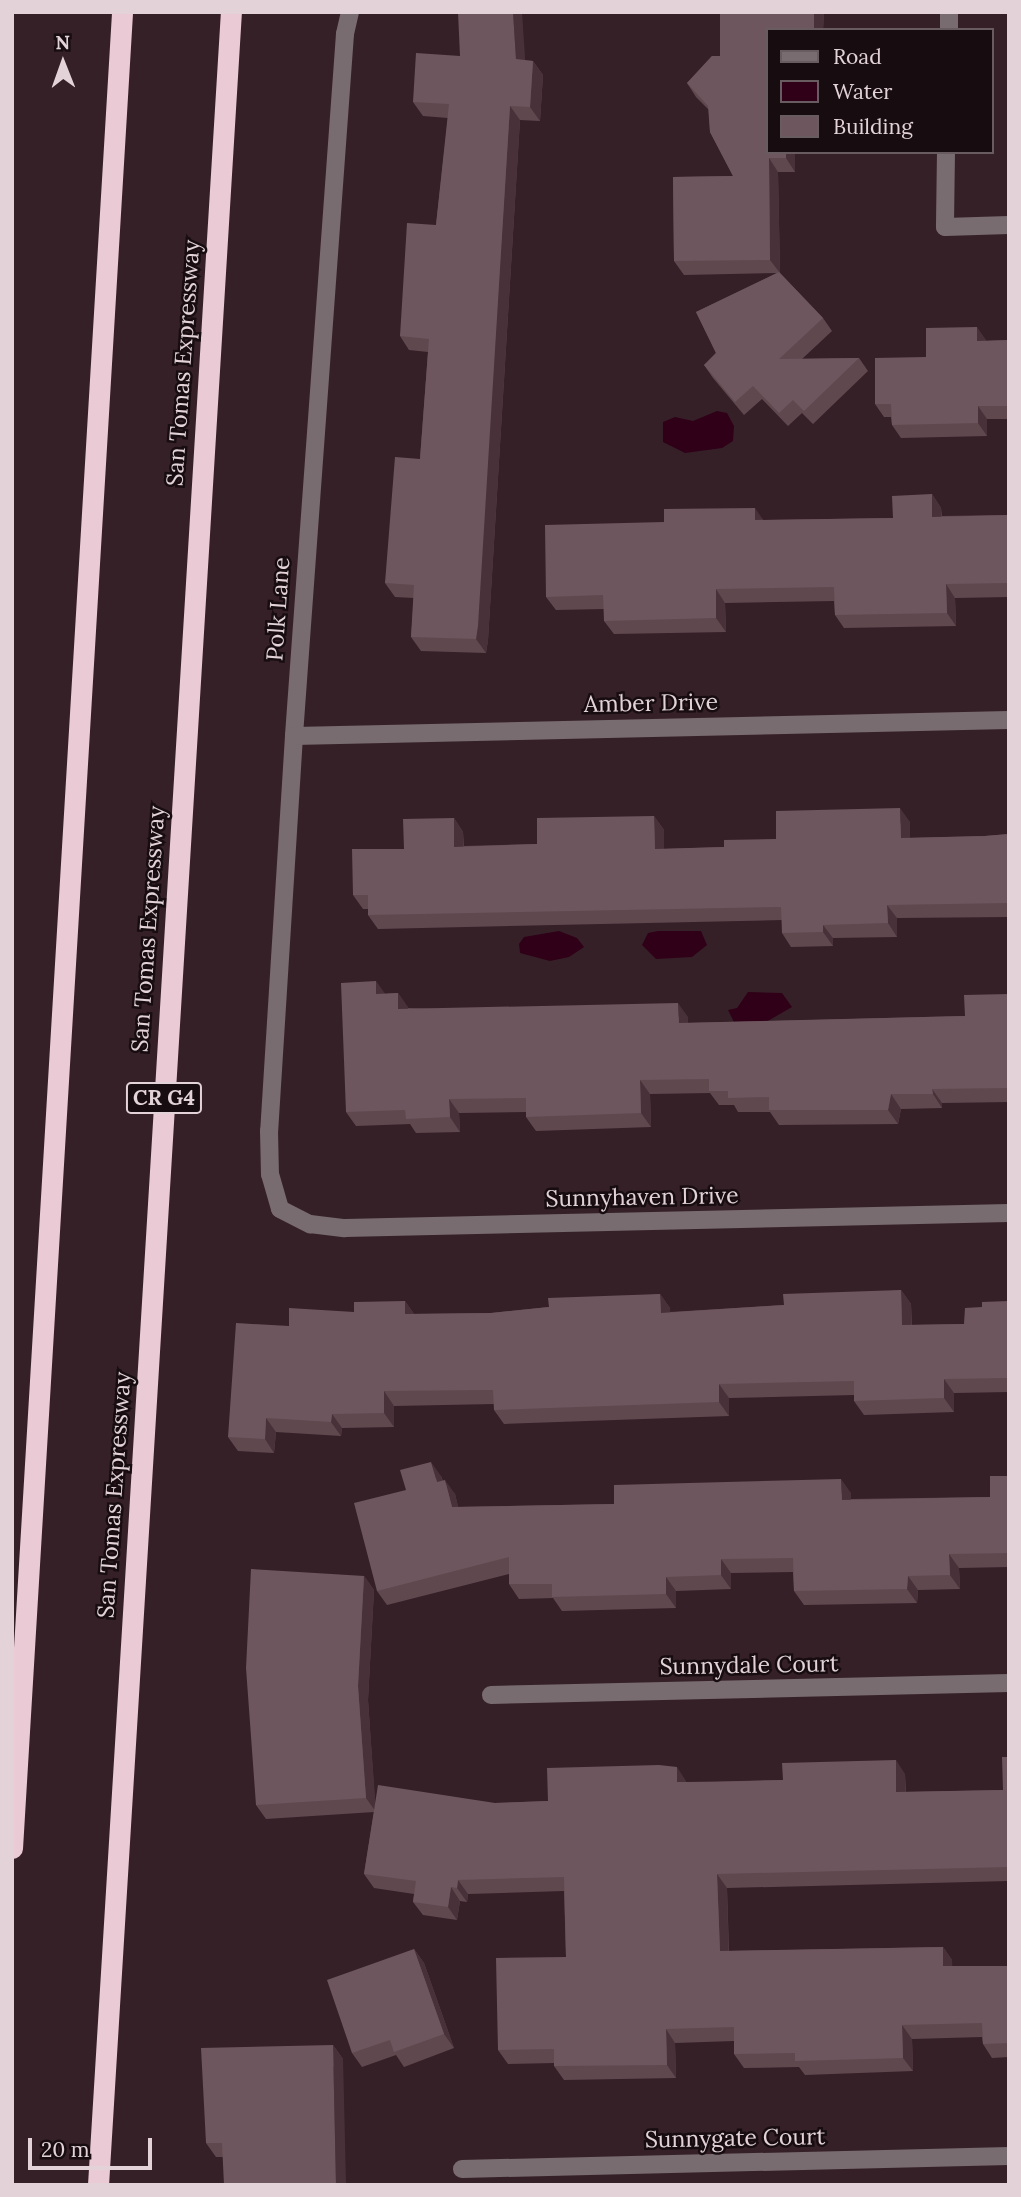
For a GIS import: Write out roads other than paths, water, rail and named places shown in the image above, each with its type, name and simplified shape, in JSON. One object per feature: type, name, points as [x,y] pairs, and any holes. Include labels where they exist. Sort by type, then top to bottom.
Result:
[{"type":"highway","points":[[12,1848],[122,12]]},
{"type":"highway","name":"San Tomas Expressway","points":[[98,2185],[231,12]]},
{"type":"street","name":"Polk Lane","points":[[280,1209],[270,1174],[269,1131],[293,736],[345,34],[350,12]]},
{"type":"street","points":[[946,154],[945,227],[1009,225]]},
{"type":"street","name":"Amber Drive","points":[[293,736],[1009,720]]},
{"type":"street","name":"Sunnyhaven Drive","points":[[280,1209],[310,1224],[345,1228],[1009,1213]]},
{"type":"street","name":"Sunnydale Court","points":[[491,1695],[1009,1683]]},
{"type":"street","name":"Sunnygate Court","points":[[462,2169],[1009,2156]]},
{"type":"water","points":[[717,411],[727,413],[734,426],[733,441],[722,448],[685,453],[663,442],[663,422],[675,417],[693,421]]},
{"type":"water","points":[[559,931],[577,938],[584,947],[569,957],[550,961],[520,953],[519,944],[524,937]]},
{"type":"water","points":[[701,931],[707,945],[692,957],[656,959],[642,945],[648,933]]},
{"type":"water","points":[[748,992],[782,993],[792,1007],[766,1022],[736,1026],[728,1010],[737,1008]]}]
